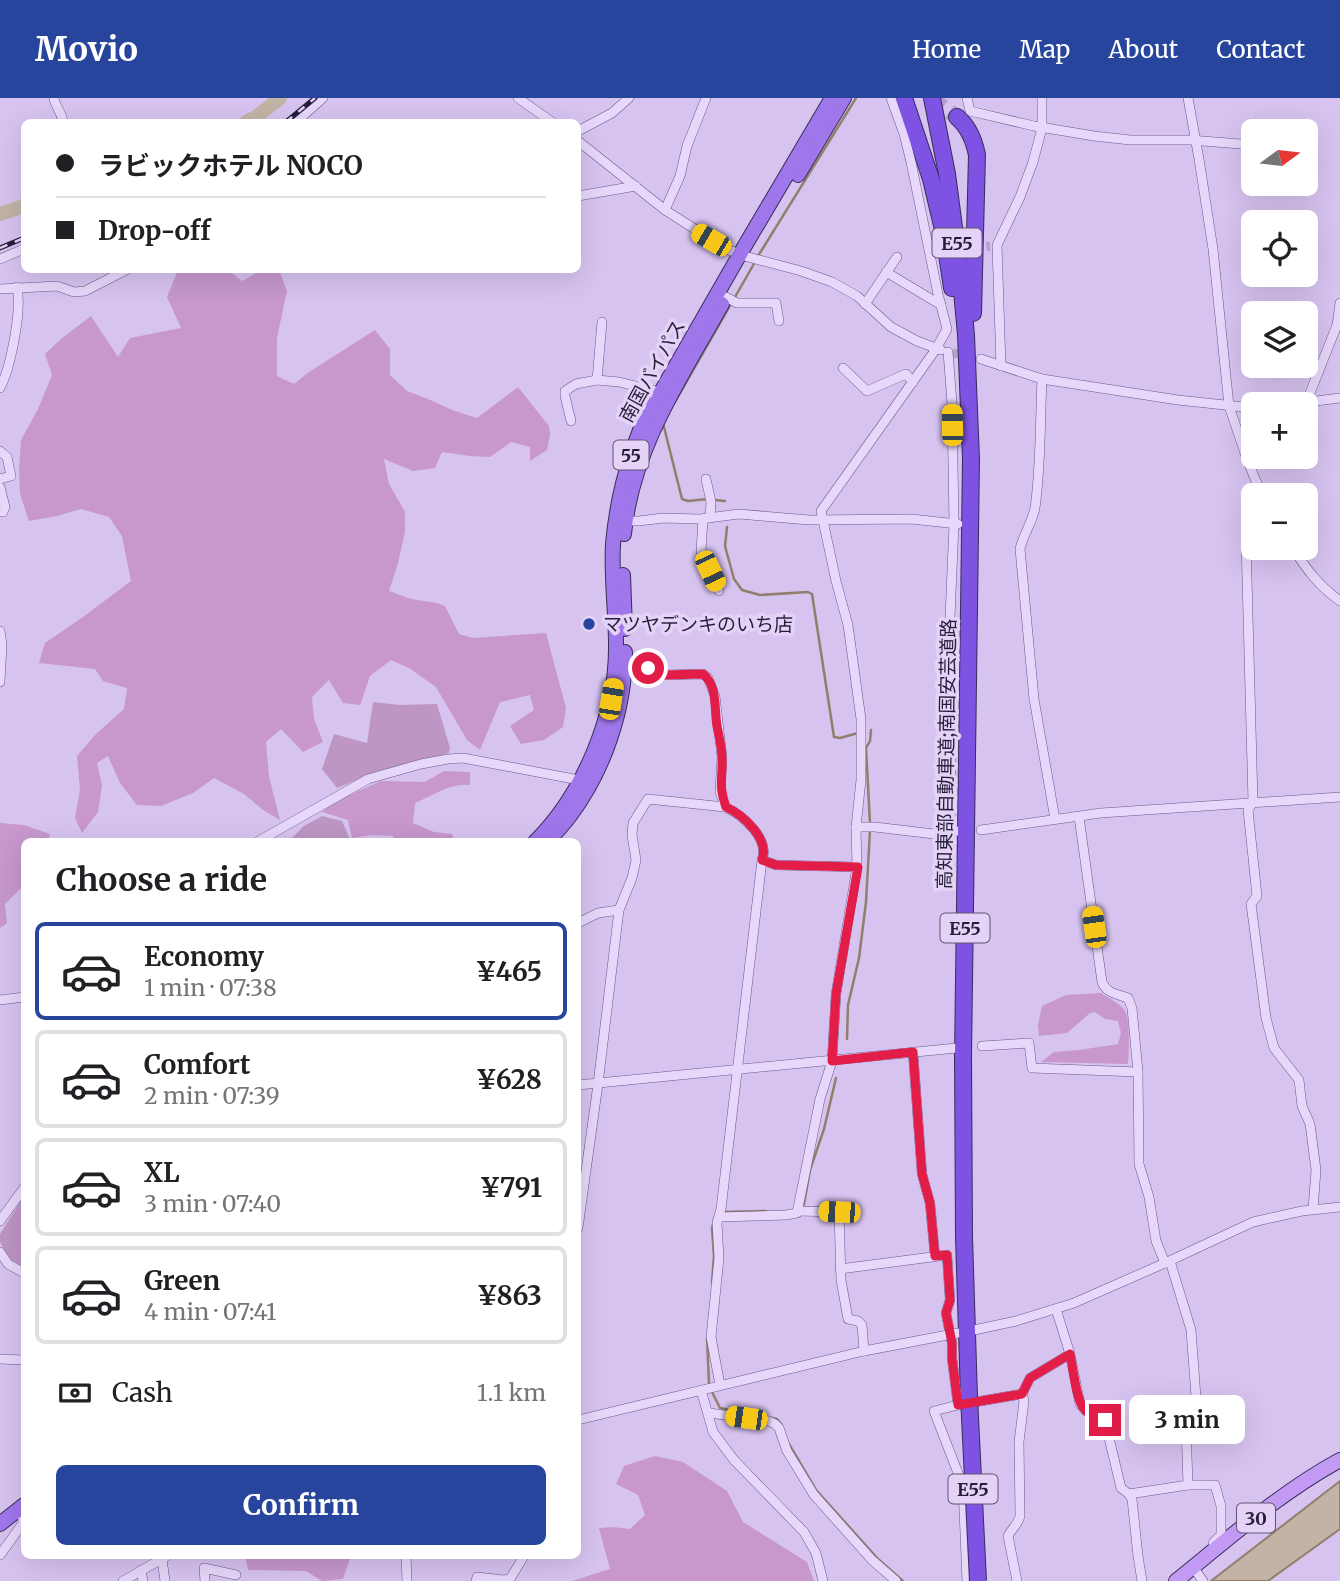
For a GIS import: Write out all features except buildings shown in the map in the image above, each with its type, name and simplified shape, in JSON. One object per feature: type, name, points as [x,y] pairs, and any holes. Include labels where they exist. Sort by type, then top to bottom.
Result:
[{"type":"highway","name":"南国バイパス","points":[[551,838],[570,816],[592,779],[617,716],[622,692],[612,562],[618,502],[631,454],[642,425],[660,392],[750,258],[832,98]]},
{"type":"highway","name":"南国バイパス","points":[[538,838],[565,804],[579,780],[606,719],[620,663],[625,521],[642,453],[666,402],[844,98]]},
{"type":"highway","points":[[904,98],[931,179],[944,234],[968,390]]},
{"type":"highway","name":"高知東部自動車道;南国安芸道路","points":[[932,98],[956,231],[964,307],[971,459],[963,1056],[964,1401],[978,1581]]},
{"type":"highway","points":[[957,117],[968,128],[975,141],[977,155],[971,459]]},
{"type":"highway","points":[[0,1524],[21,1508]]},
{"type":"main road","name":"30","points":[[1176,1581],[1198,1574],[1214,1550],[1267,1509],[1340,1460]]},
{"type":"street","points":[[54,98],[63,119]]},
{"type":"street","points":[[299,119],[323,98]]},
{"type":"street","points":[[518,98],[548,119]]},
{"type":"street","points":[[581,130],[608,116],[629,98]]},
{"type":"street","points":[[665,210],[680,176],[687,146],[706,98]]},
{"type":"street","points":[[797,1211],[820,1098],[832,1061],[836,994],[858,867],[856,827],[861,780],[861,719],[848,625],[821,512],[947,330],[935,253],[904,134],[891,98]]},
{"type":"street","points":[[967,98],[970,111],[1042,128],[1130,140],[1241,144]]},
{"type":"street","points":[[1002,366],[993,245],[1020,197],[1033,162],[1042,128],[1042,98]]},
{"type":"street","points":[[1188,98],[1213,249],[1229,406],[1257,483]]},
{"type":"street","points":[[581,143],[665,210],[726,249],[832,282],[846,289],[891,327],[906,336],[936,349],[951,352],[957,524],[950,617],[954,831],[934,834],[856,827]]},
{"type":"street","points":[[581,195],[636,186]]},
{"type":"street","points":[[0,259],[21,249]]},
{"type":"street","points":[[865,304],[897,257]]},
{"type":"street","points":[[886,272],[941,305]]},
{"type":"street","points":[[0,289],[57,286],[74,292],[85,291],[120,273]]},
{"type":"street","points":[[0,388],[14,338],[18,294],[16,287]]},
{"type":"street","points":[[726,297],[737,303],[776,303],[779,321]]},
{"type":"street","points":[[1310,392],[1337,325],[1340,303]]},
{"type":"street","points":[[597,380],[602,322]]},
{"type":"street","points":[[981,359],[1042,379],[1241,407]]},
{"type":"street","points":[[844,368],[867,391],[906,374],[913,382]]},
{"type":"street","points":[[1042,379],[1035,509],[1020,549],[1034,699],[1055,819]]},
{"type":"street","points":[[571,421],[565,391],[576,384],[597,380],[619,382],[660,392]]},
{"type":"street","points":[[1318,401],[1340,398]]},
{"type":"street","points":[[0,451],[7,457],[11,476],[0,479]]},
{"type":"street","points":[[706,479],[711,502],[701,551],[719,591]]},
{"type":"street","points":[[0,487],[5,507],[3,512],[0,512]]},
{"type":"street","points":[[625,521],[739,514],[809,520],[911,519],[957,524]]},
{"type":"street","points":[[1247,560],[1253,802],[1248,810],[1257,896],[1251,904],[1266,1018],[1274,1048],[1298,1080],[1302,1107],[1310,1124],[1316,1170],[1313,1209]]},
{"type":"street","points":[[1301,560],[1313,578],[1340,601]]},
{"type":"street","points":[[0,631],[0,682]]},
{"type":"street","points":[[620,663],[640,663],[663,675],[703,674],[708,678],[715,696],[722,757],[720,792],[726,807]]},
{"type":"street","points":[[264,838],[368,779],[448,759],[463,758],[579,780]]},
{"type":"street","points":[[981,830],[1101,813],[1340,797]]},
{"type":"street","points":[[581,1206],[619,910],[636,860],[632,824],[648,799],[726,807],[733,810],[757,833],[764,853],[717,1223],[719,1258],[711,1337],[720,1385]]},
{"type":"street","points":[[1079,817],[1101,982],[1104,988],[1128,998],[1131,1002],[1138,1072],[1139,1164],[1149,1197],[1156,1241],[1168,1262],[1191,1330],[1196,1397],[1194,1412],[1186,1426],[1188,1485]]},
{"type":"street","points":[[762,860],[776,865],[858,867]]},
{"type":"street","points":[[581,922],[598,913],[619,910]]},
{"type":"street","points":[[0,1000],[21,997]]},
{"type":"street","points":[[982,1046],[1029,1043],[1032,1068],[1138,1072]]},
{"type":"street","points":[[581,1085],[957,1048]]},
{"type":"street","points":[[913,1052],[922,1174],[930,1203],[935,1256]]},
{"type":"street","points":[[0,1221],[21,1192]]},
{"type":"street","points":[[974,1330],[1016,1321],[1074,1303],[1253,1222],[1313,1209],[1340,1207]]},
{"type":"street","points":[[720,1213],[786,1215],[797,1211],[839,1212],[841,1269],[848,1319],[858,1321],[862,1325],[864,1351]]},
{"type":"street","points":[[0,1252],[8,1264],[21,1271]]},
{"type":"street","points":[[841,1269],[947,1255],[950,1300],[946,1313],[954,1333],[952,1358],[964,1401]]},
{"type":"street","points":[[1056,1309],[1070,1354],[1080,1404],[1086,1411],[1105,1420],[1121,1488],[1132,1499],[1142,1581]]},
{"type":"street","points":[[581,1419],[864,1351],[954,1333]]},
{"type":"street","points":[[1017,1581],[1008,1535],[1018,1524],[1020,1516],[1019,1442],[1024,1401],[1022,1394],[1030,1378],[1070,1354]]},
{"type":"street","points":[[0,1359],[21,1360]]},
{"type":"street","points":[[701,1390],[713,1432],[722,1446],[804,1532],[816,1553],[823,1581]]},
{"type":"street","points":[[967,1581],[963,1486],[934,1411],[964,1401],[1022,1394]]},
{"type":"street","points":[[709,1413],[775,1423],[787,1451],[814,1495],[872,1560],[896,1581]]},
{"type":"street","points":[[1129,1494],[1188,1485],[1215,1485],[1221,1506],[1221,1535],[1211,1545],[1214,1550]]},
{"type":"street","points":[[0,1555],[21,1526]]},
{"type":"street","points":[[123,1581],[160,1559]]},
{"type":"street","points":[[164,1559],[165,1581]]},
{"type":"street","points":[[406,1559],[407,1581]]},
{"type":"street","points":[[476,1581],[477,1577],[510,1579],[522,1559]]},
{"type":"street","points":[[205,1581],[204,1568],[236,1575]]},
{"type":"street","points":[[141,1570],[143,1581]]},
{"type":"shaded area","points":[[177,273],[232,273],[242,281],[256,273],[280,273],[287,291],[277,338],[277,376],[294,384],[375,330],[390,349],[390,375],[407,391],[452,410],[477,418],[518,387],[549,426],[547,450],[530,461],[530,447],[511,442],[490,457],[442,452],[435,468],[413,471],[384,459],[389,484],[405,512],[405,532],[389,591],[445,606],[459,634],[473,638],[546,633],[566,708],[563,727],[544,740],[521,744],[510,726],[534,710],[530,695],[500,702],[480,750],[467,740],[436,687],[409,668],[391,660],[370,676],[360,705],[343,703],[329,680],[312,697],[314,719],[323,742],[303,752],[281,729],[266,742],[269,777],[280,820],[244,794],[214,778],[193,793],[161,806],[137,805],[120,783],[108,756],[97,763],[102,786],[98,812],[82,833],[75,818],[80,790],[77,756],[96,734],[124,709],[127,688],[103,681],[95,669],[39,663],[45,643],[131,581],[122,536],[109,517],[81,509],[29,521],[20,494],[21,440],[52,375],[45,354],[91,316],[118,357],[130,338],[181,328],[167,297]]},
{"type":"shaded area","points":[[373,702],[400,705],[437,704],[450,748],[449,753],[378,771],[337,788],[322,769],[334,734],[367,743]]},
{"type":"shaded area","points":[[444,771],[470,772],[470,785],[448,788],[415,803],[413,823],[434,832],[452,834],[454,838],[393,838],[372,835],[352,838],[348,820],[322,812],[336,801],[381,781],[425,782]]},
{"type":"shaded area","points":[[322,816],[342,821],[349,838],[292,838],[304,826]]},
{"type":"shaded area","points":[[0,823],[24,825],[50,834],[49,838],[21,838],[21,888],[5,904],[7,923],[0,928]]},
{"type":"shaded area","points":[[1101,993],[1120,1006],[1127,1015],[1128,1064],[1041,1062],[1054,1052],[1118,1044],[1121,1033],[1118,1021],[1105,1019],[1095,1012],[1090,1013],[1067,1033],[1039,1036],[1042,1006],[1066,995]]},
{"type":"shaded area","points":[[21,1201],[21,1266],[9,1259],[0,1242],[0,1234]]},
{"type":"shaded area","points":[[655,1456],[683,1462],[727,1491],[743,1522],[807,1562],[814,1581],[572,1581],[610,1569],[599,1528],[630,1529],[645,1515],[638,1495],[616,1484],[624,1466]]},
{"type":"shaded area","points":[[1340,1481],[1340,1529],[1268,1581],[1211,1581]]},
{"type":"shaded area","points":[[246,1559],[350,1559],[343,1579],[322,1581],[306,1571],[248,1570]]},
{"type":"waterway","points":[[252,119],[280,98]]},
{"type":"waterway","points":[[758,256],[856,98]]},
{"type":"waterway","points":[[0,214],[21,207]]},
{"type":"waterway","points":[[675,402],[755,262]]},
{"type":"waterway","points":[[663,423],[682,499],[708,499]]},
{"type":"waterway","points":[[715,500],[725,501]]},
{"type":"waterway","points":[[727,527],[725,546],[734,579],[742,590],[760,595],[812,594],[834,737],[858,733]]},
{"type":"waterway","points":[[870,823],[866,748],[871,730]]},
{"type":"waterway","points":[[847,1039],[848,1005],[859,958],[866,902],[870,830]]},
{"type":"waterway","points":[[802,1207],[836,1078]]},
{"type":"waterway","points":[[723,1212],[766,1211]]},
{"type":"waterway","points":[[712,1282],[712,1228],[715,1216]]},
{"type":"waterway","points":[[707,1338],[709,1384]]},
{"type":"waterway","points":[[712,1392],[720,1408],[750,1414]]},
{"type":"waterway","points":[[767,1417],[777,1419],[782,1425]]},
{"type":"waterway","points":[[789,1444],[816,1490],[878,1559],[903,1581]]},
{"type":"tunnel","points":[[930,98],[957,117]]},
{"type":"tunnel","points":[[973,248],[990,246]]},
{"type":"tunnel","points":[[953,353],[969,356]]},
{"type":"railway","points":[[290,119],[315,98]]},
{"type":"railway","points":[[0,248],[21,239]]},
{"type":"place","name":"マツヤデンキのいち店","points":[[589,624]]},
{"type":"route","points":[[648,668],[663,675],[703,674],[708,678],[715,696],[721,743],[720,792],[726,807],[733,810],[757,833],[762,842],[762,860],[776,865],[858,867],[836,994],[832,1061],[913,1052],[922,1174],[930,1203],[935,1256],[947,1255],[950,1300],[946,1313],[958,1405],[1022,1394],[1030,1378],[1070,1354],[1080,1404],[1086,1411],[1105,1420]]}]
